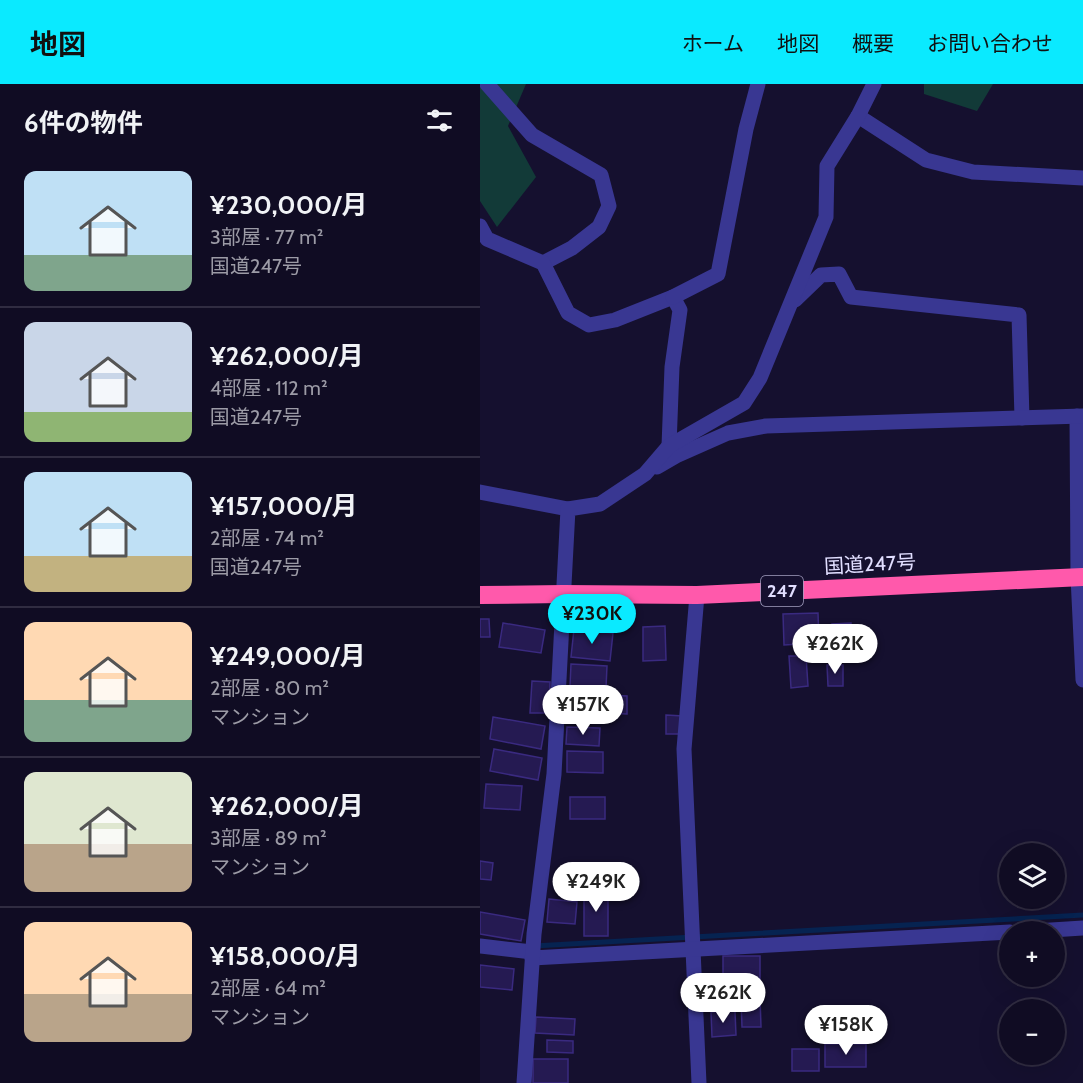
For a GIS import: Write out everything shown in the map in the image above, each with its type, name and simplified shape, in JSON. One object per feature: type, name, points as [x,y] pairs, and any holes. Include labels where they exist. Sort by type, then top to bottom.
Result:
[{"type":"highway","name":"国道247号","points":[[482,593],[697,595],[1081,577]]},
{"type":"street","points":[[487,84],[532,135],[602,176],[609,206],[598,227],[572,248],[543,262]]},
{"type":"street","points":[[480,226],[487,239],[543,262],[568,313],[589,325],[615,320],[673,297],[718,274],[746,129],[758,84]]},
{"type":"street","points":[[645,474],[669,446],[744,403],[760,378],[826,217],[827,166],[858,116],[874,84]]},
{"type":"street","points":[[858,116],[926,160],[973,172],[1083,178]]},
{"type":"street","points":[[791,304],[821,275],[839,274],[851,297],[1019,315],[1022,418]]},
{"type":"street","points":[[669,446],[672,367],[680,310],[673,297]]},
{"type":"street","points":[[480,492],[567,509],[600,504],[675,456],[728,433],[766,426],[1080,416],[1083,680]]},
{"type":"street","points":[[524,1083],[532,953],[554,774],[567,509]]},
{"type":"street","points":[[697,595],[684,749],[699,1083]]},
{"type":"street","points":[[1065,929],[1083,928]]},
{"type":"street","points":[[480,946],[532,953],[693,948],[999,933]]},
{"type":"green space","points":[[480,84],[526,84],[508,126],[536,177],[497,227],[480,201]]},
{"type":"green space","points":[[924,84],[993,84],[977,111],[924,94]]},
{"type":"building","points":[[818,613],[819,643],[784,645],[783,614]]},
{"type":"building","points":[[480,619],[489,619],[490,637],[480,637]]},
{"type":"building","points":[[503,623],[545,630],[541,653],[499,647]]},
{"type":"building","points":[[851,623],[853,648],[834,649],[832,624]]},
{"type":"building","points":[[665,626],[666,660],[643,661],[643,627]]},
{"type":"building","points":[[574,629],[613,633],[610,661],[571,657]]},
{"type":"building","points":[[789,656],[806,656],[808,686],[791,688]]},
{"type":"building","points":[[571,664],[607,666],[606,688],[570,686]]},
{"type":"building","points":[[827,665],[843,665],[843,686],[828,686]]},
{"type":"building","points":[[532,681],[550,682],[549,713],[530,713]]},
{"type":"building","points":[[574,690],[601,693],[600,712],[572,710]]},
{"type":"building","points":[[605,695],[627,696],[627,714],[604,713]]},
{"type":"building","points":[[666,715],[683,716],[682,734],[666,734]]},
{"type":"building","points":[[493,717],[545,726],[541,749],[490,739]]},
{"type":"building","points":[[567,727],[600,728],[599,746],[566,744]]},
{"type":"building","points":[[494,749],[542,758],[538,780],[490,771]]},
{"type":"building","points":[[567,751],[603,752],[603,773],[567,772]]},
{"type":"building","points":[[486,784],[522,786],[520,810],[484,808]]},
{"type":"building","points":[[570,797],[605,797],[605,819],[570,819]]},
{"type":"building","points":[[480,861],[493,863],[491,880],[480,879]]},
{"type":"building","points":[[584,890],[608,890],[608,936],[584,936]]},
{"type":"building","points":[[549,899],[577,902],[575,924],[547,922]]},
{"type":"building","points":[[480,912],[525,920],[521,941],[480,934]]},
{"type":"building","points":[[723,956],[760,956],[760,979],[723,979]]},
{"type":"building","points":[[480,965],[514,969],[512,990],[480,987]]},
{"type":"building","points":[[760,997],[761,1027],[742,1027],[741,998]]},
{"type":"building","points":[[735,1011],[736,1035],[712,1037],[711,1012]]},
{"type":"building","points":[[536,1017],[575,1019],[574,1035],[535,1033]]},
{"type":"building","points":[[547,1040],[573,1041],[573,1053],[547,1052]]},
{"type":"building","points":[[825,1044],[866,1044],[866,1067],[825,1067]]},
{"type":"building","points":[[792,1049],[819,1049],[819,1071],[792,1071]]},
{"type":"building","points":[[533,1059],[568,1059],[568,1083],[533,1083]]},
{"type":"waterway","points":[[534,946],[1083,915]]}]
